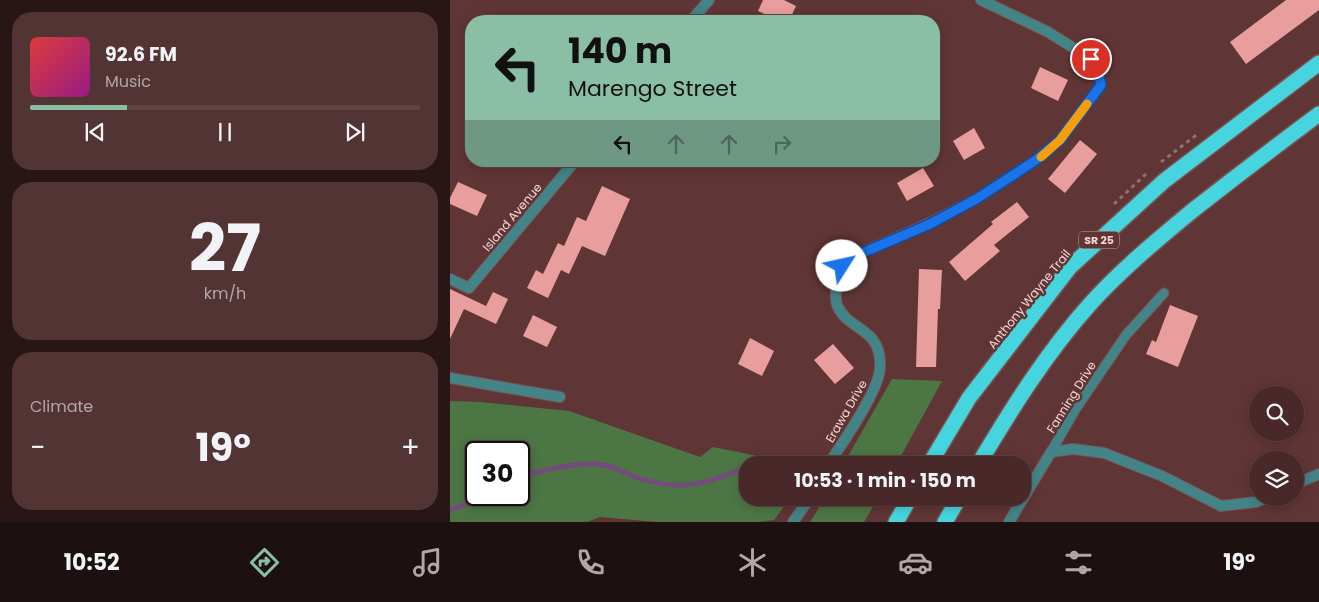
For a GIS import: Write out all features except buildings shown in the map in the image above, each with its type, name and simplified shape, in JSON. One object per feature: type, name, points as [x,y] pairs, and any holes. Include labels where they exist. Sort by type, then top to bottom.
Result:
[{"type":"highway","name":"Anthony Wayne Trail","points":[[934,456],[969,398],[1070,267],[1164,181],[1319,63]]},
{"type":"highway","name":"SR 25","points":[[983,456],[1006,418],[1048,356],[1097,297],[1141,253],[1246,168],[1319,114]]},
{"type":"highway","points":[[896,522],[905,506]]},
{"type":"highway","points":[[945,522],[954,506]]},
{"type":"street","points":[[696,15],[709,0]]},
{"type":"street","name":"Erawa Drive","points":[[834,456],[851,430],[878,379],[880,369],[879,356],[871,337],[841,314],[837,306],[835,300],[836,281],[842,266],[848,259],[930,224],[978,198],[1036,160],[1060,140],[1101,85],[1097,67],[1091,59],[1048,32],[981,0]]},
{"type":"street","name":"Island Avenue","points":[[450,279],[469,288],[570,167]]},
{"type":"street","points":[[450,378],[560,397]]},
{"type":"street","points":[[1051,452],[1073,449],[1104,453],[1162,476],[1222,506],[1249,503]]},
{"type":"street","name":"Fanning Drive","points":[[1009,522],[1051,452]]},
{"type":"street","points":[[1304,480],[1319,474]]},
{"type":"street","points":[[794,522],[805,506]]},
{"type":"lane","name":"Fanning Drive","points":[[1051,452],[1075,410],[1126,335],[1164,293]]},
{"type":"green space","points":[[892,379],[942,381],[901,456],[848,456]]},
{"type":"green space","points":[[450,401],[481,402],[569,411],[700,457],[713,447],[758,456],[739,456],[739,506],[784,506],[774,520],[759,522],[658,522],[600,517],[587,522],[450,522]]},
{"type":"green space","points":[[820,506],[873,506],[864,522],[810,522]]},
{"type":"waterway","points":[[530,474],[563,467],[594,464],[611,467],[635,477],[662,484],[687,485],[712,480],[739,471]]},
{"type":"waterway","points":[[450,510],[465,505]]},
{"type":"slow traffic","points":[[1041,157],[1060,140],[1087,104]]},
{"type":"route","points":[[842,266],[848,259],[930,224],[978,198],[1036,160],[1060,140],[1101,85],[1097,67],[1091,59]]}]
